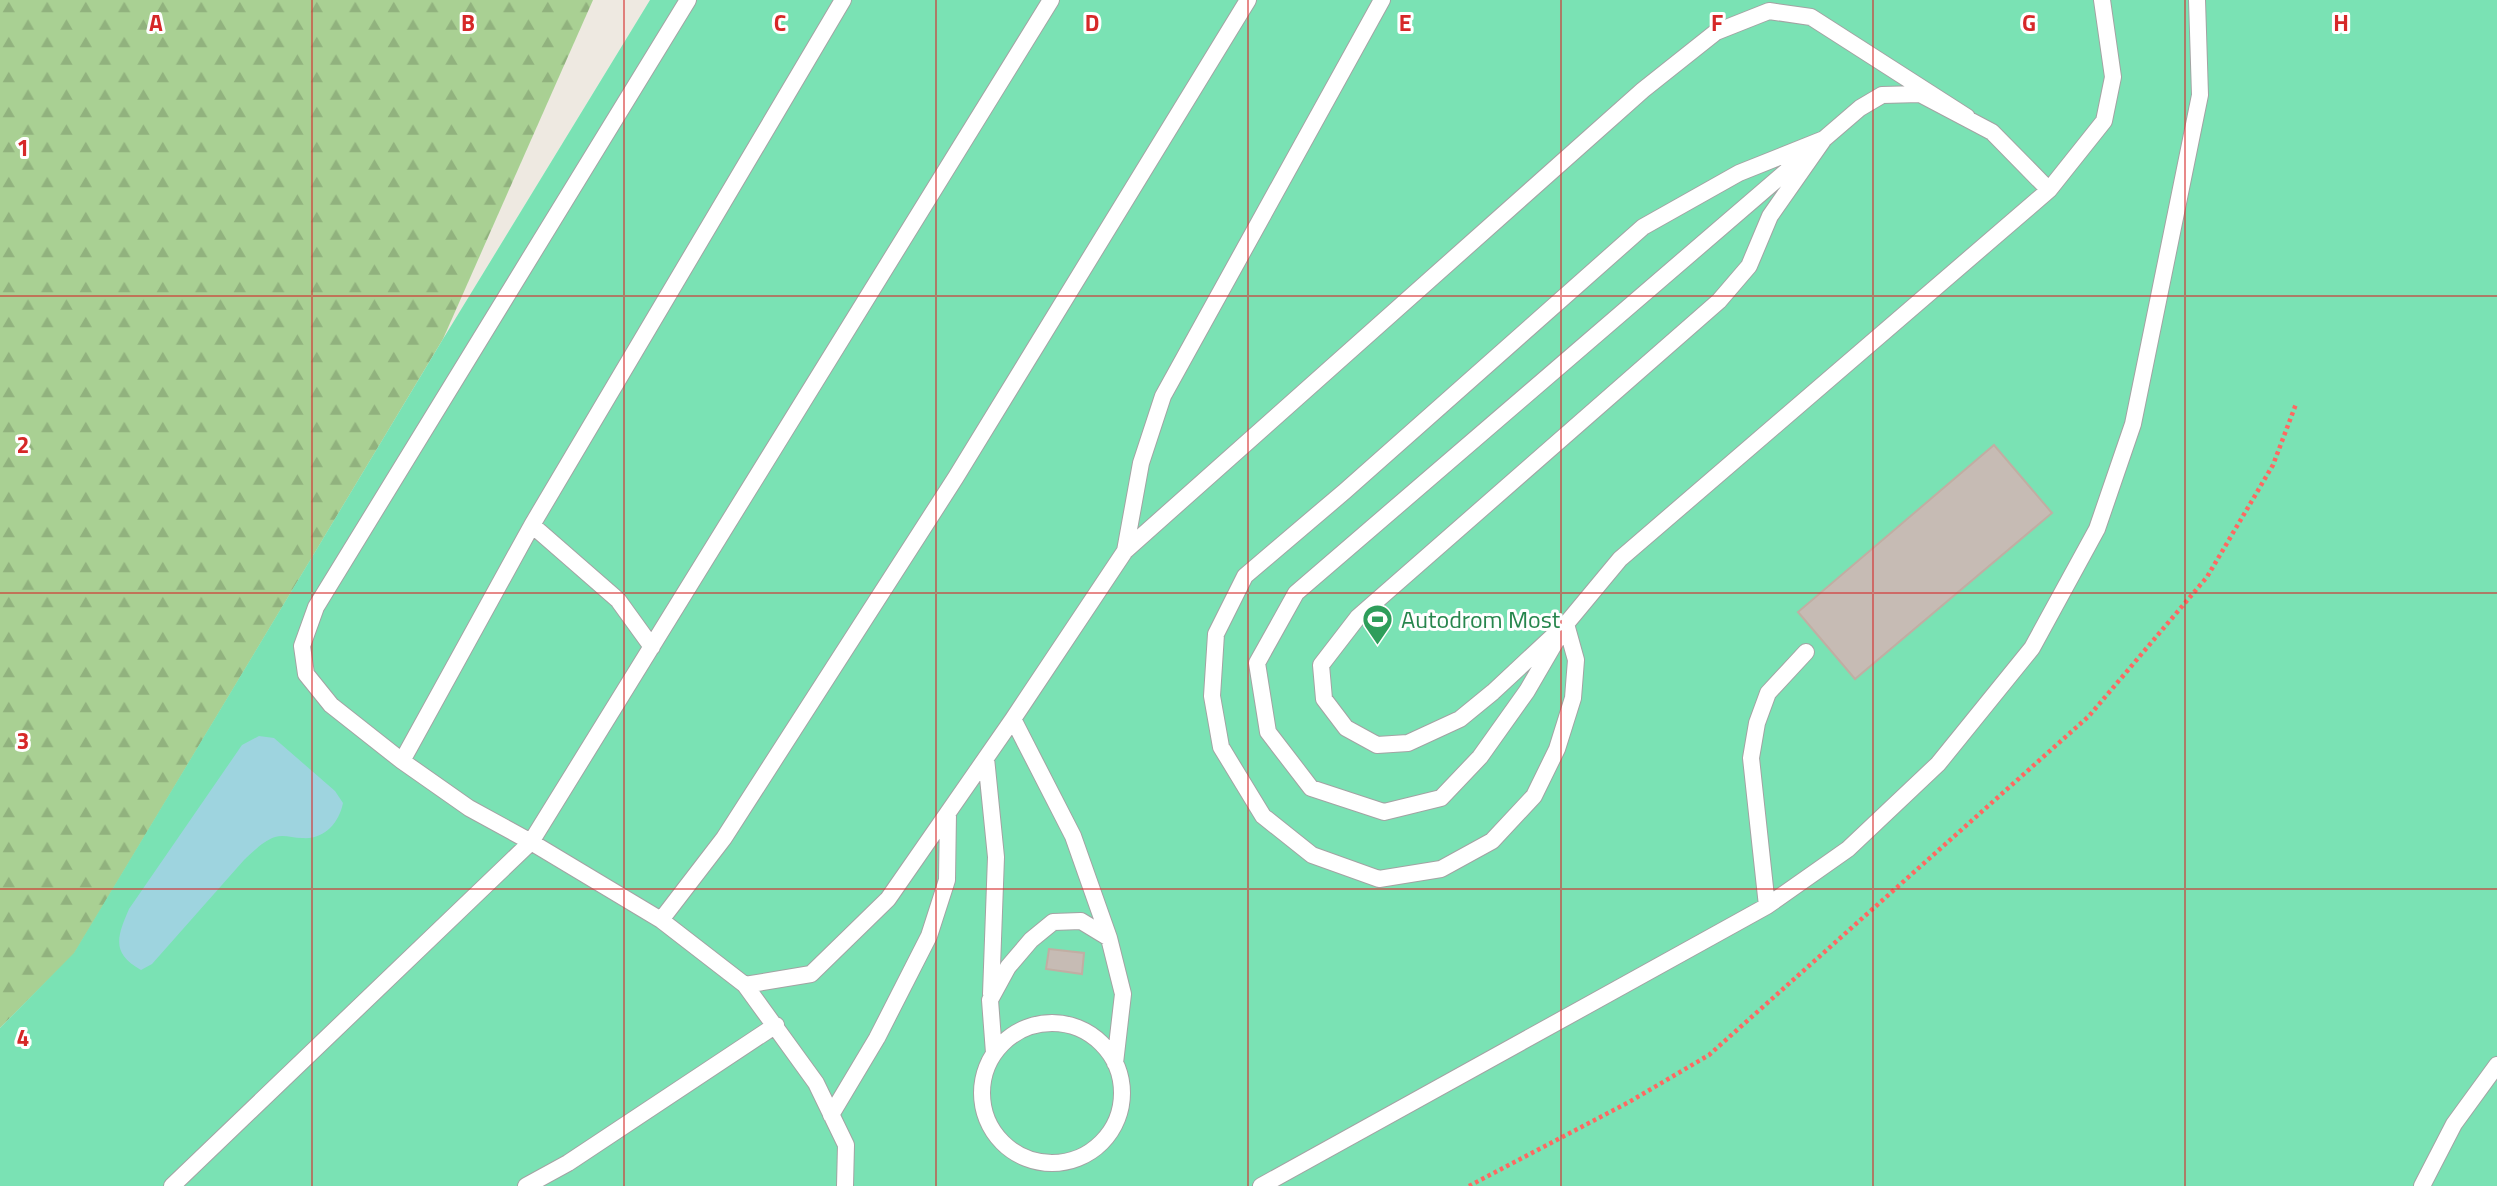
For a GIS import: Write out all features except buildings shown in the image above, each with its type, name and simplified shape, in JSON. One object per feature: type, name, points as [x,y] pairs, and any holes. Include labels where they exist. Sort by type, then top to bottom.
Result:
[{"type":"lane","points":[[688,0],[317,607],[302,646],[306,674],[331,705],[402,761],[469,808],[661,920],[745,985],[816,1083],[846,1145],[845,1186]]},
{"type":"lane","points":[[402,761],[532,525],[843,0]]},
{"type":"lane","points":[[172,1186],[531,842],[1051,0]]},
{"type":"lane","points":[[661,920],[724,838],[956,477],[1248,0]]},
{"type":"lane","points":[[1125,551],[1141,463],[1163,396],[1382,0]]},
{"type":"lane","points":[[1824,139],[1770,216],[1749,266],[1719,301],[1358,617],[1321,665],[1324,699],[1346,729],[1377,746],[1408,743],[1460,719],[1566,625],[1620,559],[2049,190],[2104,121],[2113,77],[2102,0]]},
{"type":"lane","points":[[1261,1186],[1767,906],[1849,849],[1938,764],[2032,648],[2097,528],[2133,424],[2200,95],[2197,0]]},
{"type":"lane","points":[[745,985],[811,974],[888,899],[1125,551],[1643,90],[1716,32],[1769,11],[1811,17],[1992,132],[2049,190]]},
{"type":"lane","points":[[1566,625],[1527,691],[1480,757],[1441,798],[1384,812],[1311,788],[1268,732],[1257,663],[1296,593],[1860,108],[1882,95],[1920,94],[1967,117]]},
{"type":"lane","points":[[1566,625],[1576,660],[1573,698],[1557,749],[1534,796],[1492,841],[1441,869],[1379,879],[1312,855],[1263,816],[1221,747],[1212,696],[1216,634],[1245,576],[1643,227],[1739,173],[1824,139]]},
{"type":"lane","points":[[532,525],[618,600],[652,647]]},
{"type":"lane","points":[[1767,906],[1751,758],[1757,723],[1768,694],[1806,652]]},
{"type":"lane","points":[[1013,719],[1073,836],[1109,938],[1123,994],[1115,1063]]},
{"type":"lane","points":[[986,758],[996,857],[990,1000],[994,1053]]},
{"type":"lane","points":[[831,1115],[877,1038],[929,936],[947,880],[948,813]]},
{"type":"lane","points":[[990,1000],[1008,967],[1031,940],[1053,922],[1082,922],[1109,938]]},
{"type":"lane","points":[[1049,1023],[1069,1025],[1088,1032],[1104,1046],[1115,1063],[1122,1086],[1119,1111],[1109,1133],[1092,1150],[1070,1161],[1045,1163],[1022,1157],[1002,1143],[988,1123],[981,1100],[983,1075],[994,1053],[1029,1026],[1049,1023]]},
{"type":"lane","points":[[526,1186],[568,1163],[776,1025]]},
{"type":"lane","points":[[2422,1186],[2454,1124],[2497,1065]]},
{"type":"path","points":[[1469,1186],[1629,1102],[1709,1055],[2089,716],[2207,578],[2273,465],[2296,404]]},
{"type":"green space","points":[[0,0],[593,0],[443,339],[74,954],[0,1028]]},
{"type":"green space","name":"Autodrom Most","points":[[650,0],[2497,0],[2497,1186],[0,1186],[0,1028],[74,953]]},
{"type":"water","points":[[259,736],[274,738],[335,791],[343,803],[338,817],[329,829],[317,836],[278,836],[262,844],[244,860],[152,964],[141,970],[125,957],[119,944],[129,909],[242,745]]},
{"type":"place","name":"Autodrom Most","points":[[1378,646]]}]
